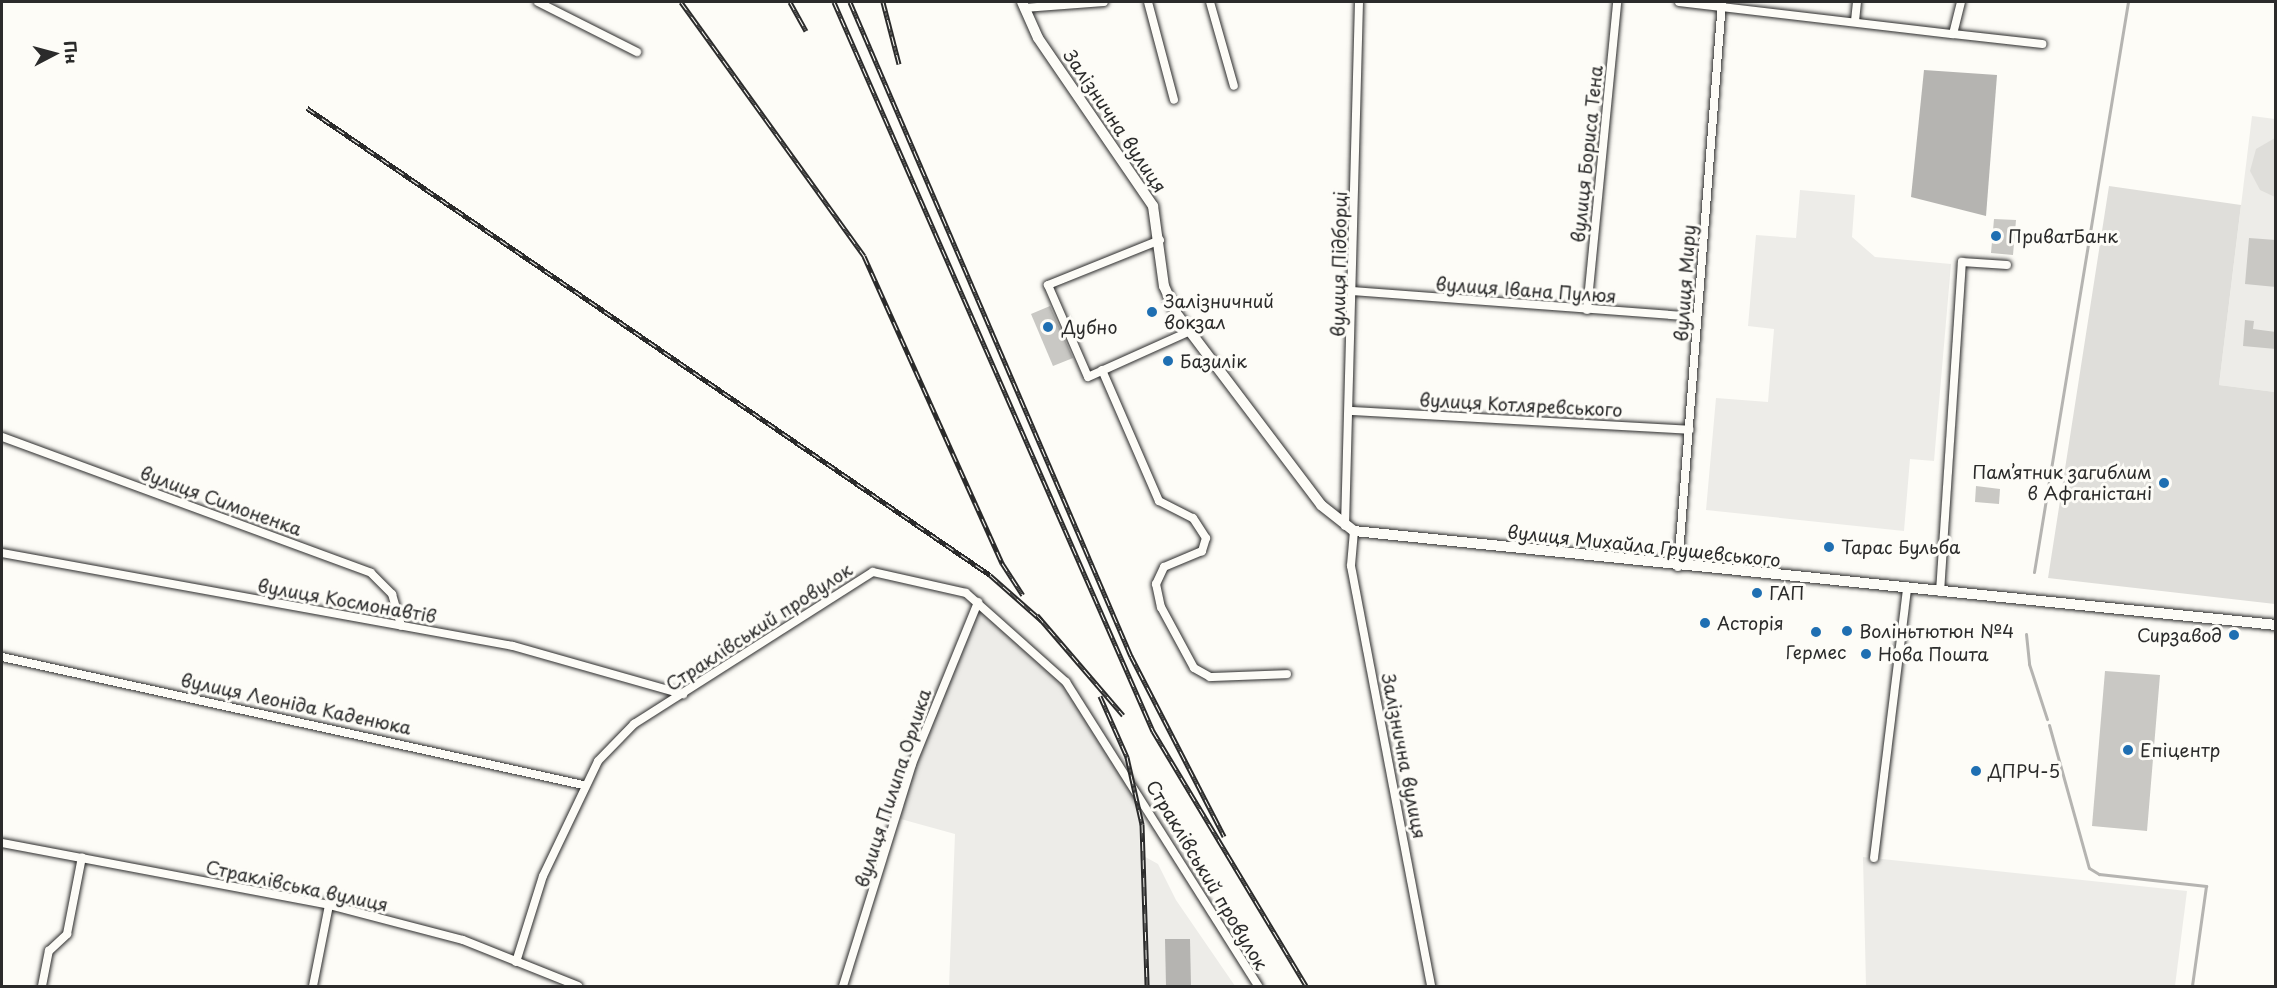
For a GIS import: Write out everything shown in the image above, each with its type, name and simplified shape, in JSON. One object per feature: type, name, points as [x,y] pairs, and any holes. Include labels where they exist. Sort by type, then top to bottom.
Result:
[{"type":"main road","name":"Залізнична вулиця","points":[[1023,5],[1044,47],[1141,184],[1156,214],[1166,292],[1188,332],[1321,505],[1350,529]]},
{"type":"main road","name":"вулиця Михайла Грушевського","points":[[1350,529],[1678,567],[2276,625]]},
{"type":"street","points":[[538,2],[637,52]]},
{"type":"street","points":[[1023,5],[1104,2]]},
{"type":"street","points":[[1148,2],[1174,100]]},
{"type":"street","points":[[1210,2],[1234,86]]},
{"type":"street","name":"вулиця Підборці","points":[[1350,529],[1352,291],[1359,2]]},
{"type":"street","name":"вулиця Бориса Тена","points":[[1587,310],[1617,2]]},
{"type":"street","points":[[1679,2],[1721,4],[2042,44]]},
{"type":"street","points":[[1855,21],[1857,2]]},
{"type":"street","points":[[1953,34],[1961,2]]},
{"type":"street","name":"вулиця Миру","points":[[1678,567],[1721,4]]},
{"type":"street","points":[[1160,240],[1048,285],[1088,377],[1188,332]]},
{"type":"street","points":[[1940,592],[1962,262],[2007,265]]},
{"type":"street","name":"вулиця Івана Пулюя","points":[[1352,291],[1697,317]]},
{"type":"street","points":[[1102,370],[1159,501],[1193,518],[1206,538],[1202,552],[1164,567],[1156,584],[1161,607],[1194,668],[1210,677],[1287,674]]},
{"type":"street","name":"вулиця Котляревського","points":[[1352,411],[1689,430]]},
{"type":"street","name":"вулиця Симоненка","points":[[2,437],[371,573],[392,594],[401,626]]},
{"type":"street","name":"Залізнична вулиця","points":[[1350,529],[1351,566],[1431,987]]},
{"type":"street","name":"вулиця Космонавтів","points":[[2,553],[401,626],[582,662],[683,694]]},
{"type":"street","name":"Страклівський провулок","points":[[516,962],[543,876],[583,785],[633,724],[873,572],[941,585],[978,602],[1066,682],[1258,987]]},
{"type":"street","points":[[1874,858],[1907,589]]},
{"type":"street","name":"вулиця Пилипа Орлика","points":[[843,987],[912,764],[978,602]]},
{"type":"street","name":"вулиця Леоніда Каденюка","points":[[2,657],[583,785]]},
{"type":"street","name":"Страклівська вулиця","points":[[2,843],[329,905],[463,940],[578,987]]},
{"type":"street","points":[[42,987],[49,951],[67,934],[82,857]]},
{"type":"street","points":[[313,987],[329,905]]},
{"type":"shaded area","points":[[1924,70],[1997,75],[1986,216],[1911,197]]},
{"type":"shaded area","points":[[2252,116],[2275,119],[2275,392],[2219,385]]},
{"type":"shaded area","points":[[2275,138],[2275,197],[2260,190],[2250,171],[2256,149]]},
{"type":"shaded area","points":[[2109,186],[2241,205],[2219,385],[2275,392],[2275,604],[2048,578]]},
{"type":"shaded area","points":[[1800,190],[1855,195],[1852,237],[1875,257],[1951,264],[1934,461],[1910,459],[1904,531],[1706,510],[1716,398],[1768,402],[1774,329],[1748,326],[1756,235],[1796,238]]},
{"type":"shaded area","points":[[978,602],[1066,682],[1139,793],[1140,854],[1158,864],[1176,900],[1235,986],[949,986],[955,834],[897,818],[912,764]]},
{"type":"shaded area","points":[[1863,857],[2187,891],[2175,986],[1866,986]]},
{"type":"shaded area","points":[[1165,939],[1190,939],[1191,986],[1166,986]]},
{"type":"building","points":[[1994,219],[2016,220],[2013,255],[1991,253]]},
{"type":"building","points":[[2249,238],[2276,240],[2276,287],[2245,284]]},
{"type":"building","name":"Дубно","points":[[1050,306],[1073,358],[1053,366],[1031,314]]},
{"type":"building","points":[[2245,320],[2254,321],[2253,329],[2276,332],[2276,349],[2243,346]]},
{"type":"building","points":[[1976,486],[2000,489],[1999,504],[1975,502]]},
{"type":"building","name":"Епіцентр","points":[[2105,671],[2160,675],[2147,831],[2092,826]]},
{"type":"waterway","points":[[2034,572],[2128,2]]},
{"type":"waterway","points":[[2026,634],[2029,664],[2047,719]]},
{"type":"waterway","points":[[2049,725],[2089,868],[2099,874],[2206,886],[2192,986]]},
{"type":"railway","points":[[681,2],[864,256],[1002,563],[1023,595]]},
{"type":"railway","points":[[790,2],[806,31]]},
{"type":"railway","points":[[834,2],[1153,731],[1306,986]]},
{"type":"railway","points":[[850,2],[1131,656],[1224,836]]},
{"type":"railway","points":[[883,2],[899,64]]},
{"type":"railway","points":[[307,108],[990,575],[1042,621]]},
{"type":"railway","points":[[1037,615],[1123,715]]},
{"type":"railway","points":[[1100,696],[1127,757],[1142,824],[1147,986]]},
{"type":"place","name":"ПриватБанк","points":[[1996,236]]},
{"type":"place","name":"Залізничний вокзал","points":[[1152,312]]},
{"type":"place","name":"Дубно","points":[[1048,327]]},
{"type":"place","name":"Базилік","points":[[1168,361]]},
{"type":"place","name":"Пам’ятник загиблим в Афганістані","points":[[2164,483]]},
{"type":"place","name":"Тарас Бульба","points":[[1829,547]]},
{"type":"place","name":"ГАП","points":[[1757,593]]},
{"type":"place","name":"Асторія","points":[[1705,623]]},
{"type":"place","name":"Воліньтютюн №4","points":[[1847,631]]},
{"type":"place","name":"Гермес","points":[[1816,632]]},
{"type":"place","name":"Сирзавод","points":[[2234,635]]},
{"type":"place","name":"Нова Пошта","points":[[1866,654]]},
{"type":"place","name":"Епіцентр","points":[[2128,750]]},
{"type":"place","name":"ДПРЧ-5","points":[[1976,771]]}]
